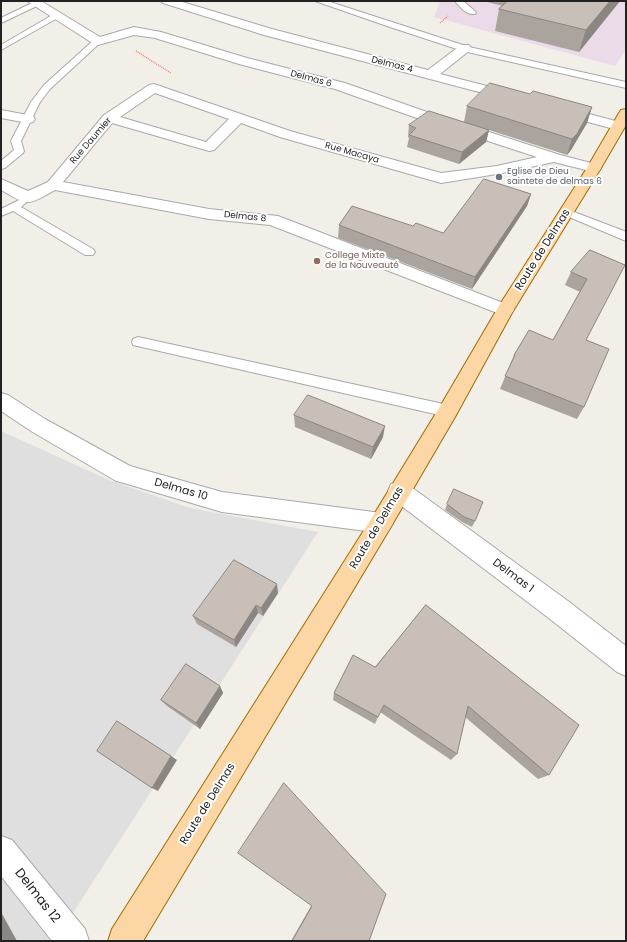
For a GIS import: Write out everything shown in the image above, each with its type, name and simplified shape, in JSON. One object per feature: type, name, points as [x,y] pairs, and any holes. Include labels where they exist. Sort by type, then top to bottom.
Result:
[{"type":"main road","name":"Route de Delmas","points":[[124,941],[381,523],[398,491],[448,411],[505,310],[594,168],[622,119]]},
{"type":"street","name":"Delmas 4","points":[[167,1],[197,5],[268,32],[431,74],[527,101]]},
{"type":"street","points":[[35,3],[98,41]]},
{"type":"street","name":"Delmas 6","points":[[98,41],[134,31],[157,35],[243,61],[340,86],[416,113],[555,158],[594,168]]},
{"type":"street","points":[[431,74],[465,48]]},
{"type":"street","name":"Rue Macaya","points":[[154,88],[285,134],[441,178],[496,170],[555,158]]},
{"type":"street","name":"Rue Daumier","points":[[54,185],[108,118],[154,88]]},
{"type":"street","points":[[550,107],[622,119]]},
{"type":"street","points":[[1,114],[28,119]]},
{"type":"street","points":[[108,118],[209,147],[238,118]]},
{"type":"street","points":[[1,184],[28,197],[54,185]]},
{"type":"street","name":"Delmas 8","points":[[54,185],[209,214],[272,220],[505,310]]},
{"type":"street","name":"Delmas 10","points":[[1,401],[38,425],[124,474],[222,502],[381,523]]},
{"type":"street","name":"Delmas 1","points":[[398,491],[559,610],[626,663]]},
{"type":"street","name":"Delmas 12","points":[[1,851],[73,941]]},
{"type":"lane","points":[[319,1],[425,37],[465,48],[528,65],[626,85]]},
{"type":"lane","points":[[1,21],[35,3]]},
{"type":"lane","points":[[460,3],[472,12]]},
{"type":"lane","points":[[1,48],[57,16]]},
{"type":"lane","points":[[1,166],[19,151],[16,141],[36,102],[47,87],[98,41]]},
{"type":"lane","points":[[1,214],[28,197]]},
{"type":"lane","points":[[14,207],[89,252]]},
{"type":"lane","points":[[566,212],[620,233],[626,237]]},
{"type":"lane","points":[[138,342],[448,411]]},
{"type":"path","points":[[425,37],[460,3]]},
{"type":"shaded area","points":[[440,1],[626,1],[626,50],[615,66],[434,17]]},
{"type":"shaded area","points":[[1,431],[109,480],[190,508],[318,532],[55,941],[1,941]]},
{"type":"building","points":[[508,1],[610,1],[586,30],[499,9]]},
{"type":"building","points":[[490,83],[530,94],[533,91],[592,107],[577,134],[572,139],[467,106]]},
{"type":"building","points":[[429,111],[489,130],[462,152],[409,135],[416,128],[409,125]]},
{"type":"building","points":[[484,179],[531,194],[475,277],[339,225],[352,206],[413,226],[416,223],[443,233]]},
{"type":"building","points":[[590,250],[625,265],[586,340],[609,349],[584,407],[505,376],[514,355],[529,330],[553,340],[587,279],[571,272]]},
{"type":"building","points":[[308,395],[385,426],[373,447],[294,415]]},
{"type":"building","points":[[454,489],[483,502],[475,521],[464,517],[447,504]]},
{"type":"building","points":[[234,560],[277,584],[261,608],[256,605],[234,640],[193,616]]},
{"type":"building","points":[[426,605],[579,725],[549,775],[468,706],[457,754],[384,705],[378,717],[334,693],[353,655],[375,667]]},
{"type":"building","points":[[186,664],[220,686],[196,723],[161,700]]},
{"type":"building","points":[[117,721],[171,756],[152,788],[97,751]]},
{"type":"building","points":[[284,783],[386,894],[369,941],[292,941],[312,906],[238,853]]},
{"type":"place","name":"Eglise de Dieu saintete de delmas 6","points":[[499,177]]},
{"type":"place","name":"College Mixte de la Nouveauté","points":[[317,261]]}]
